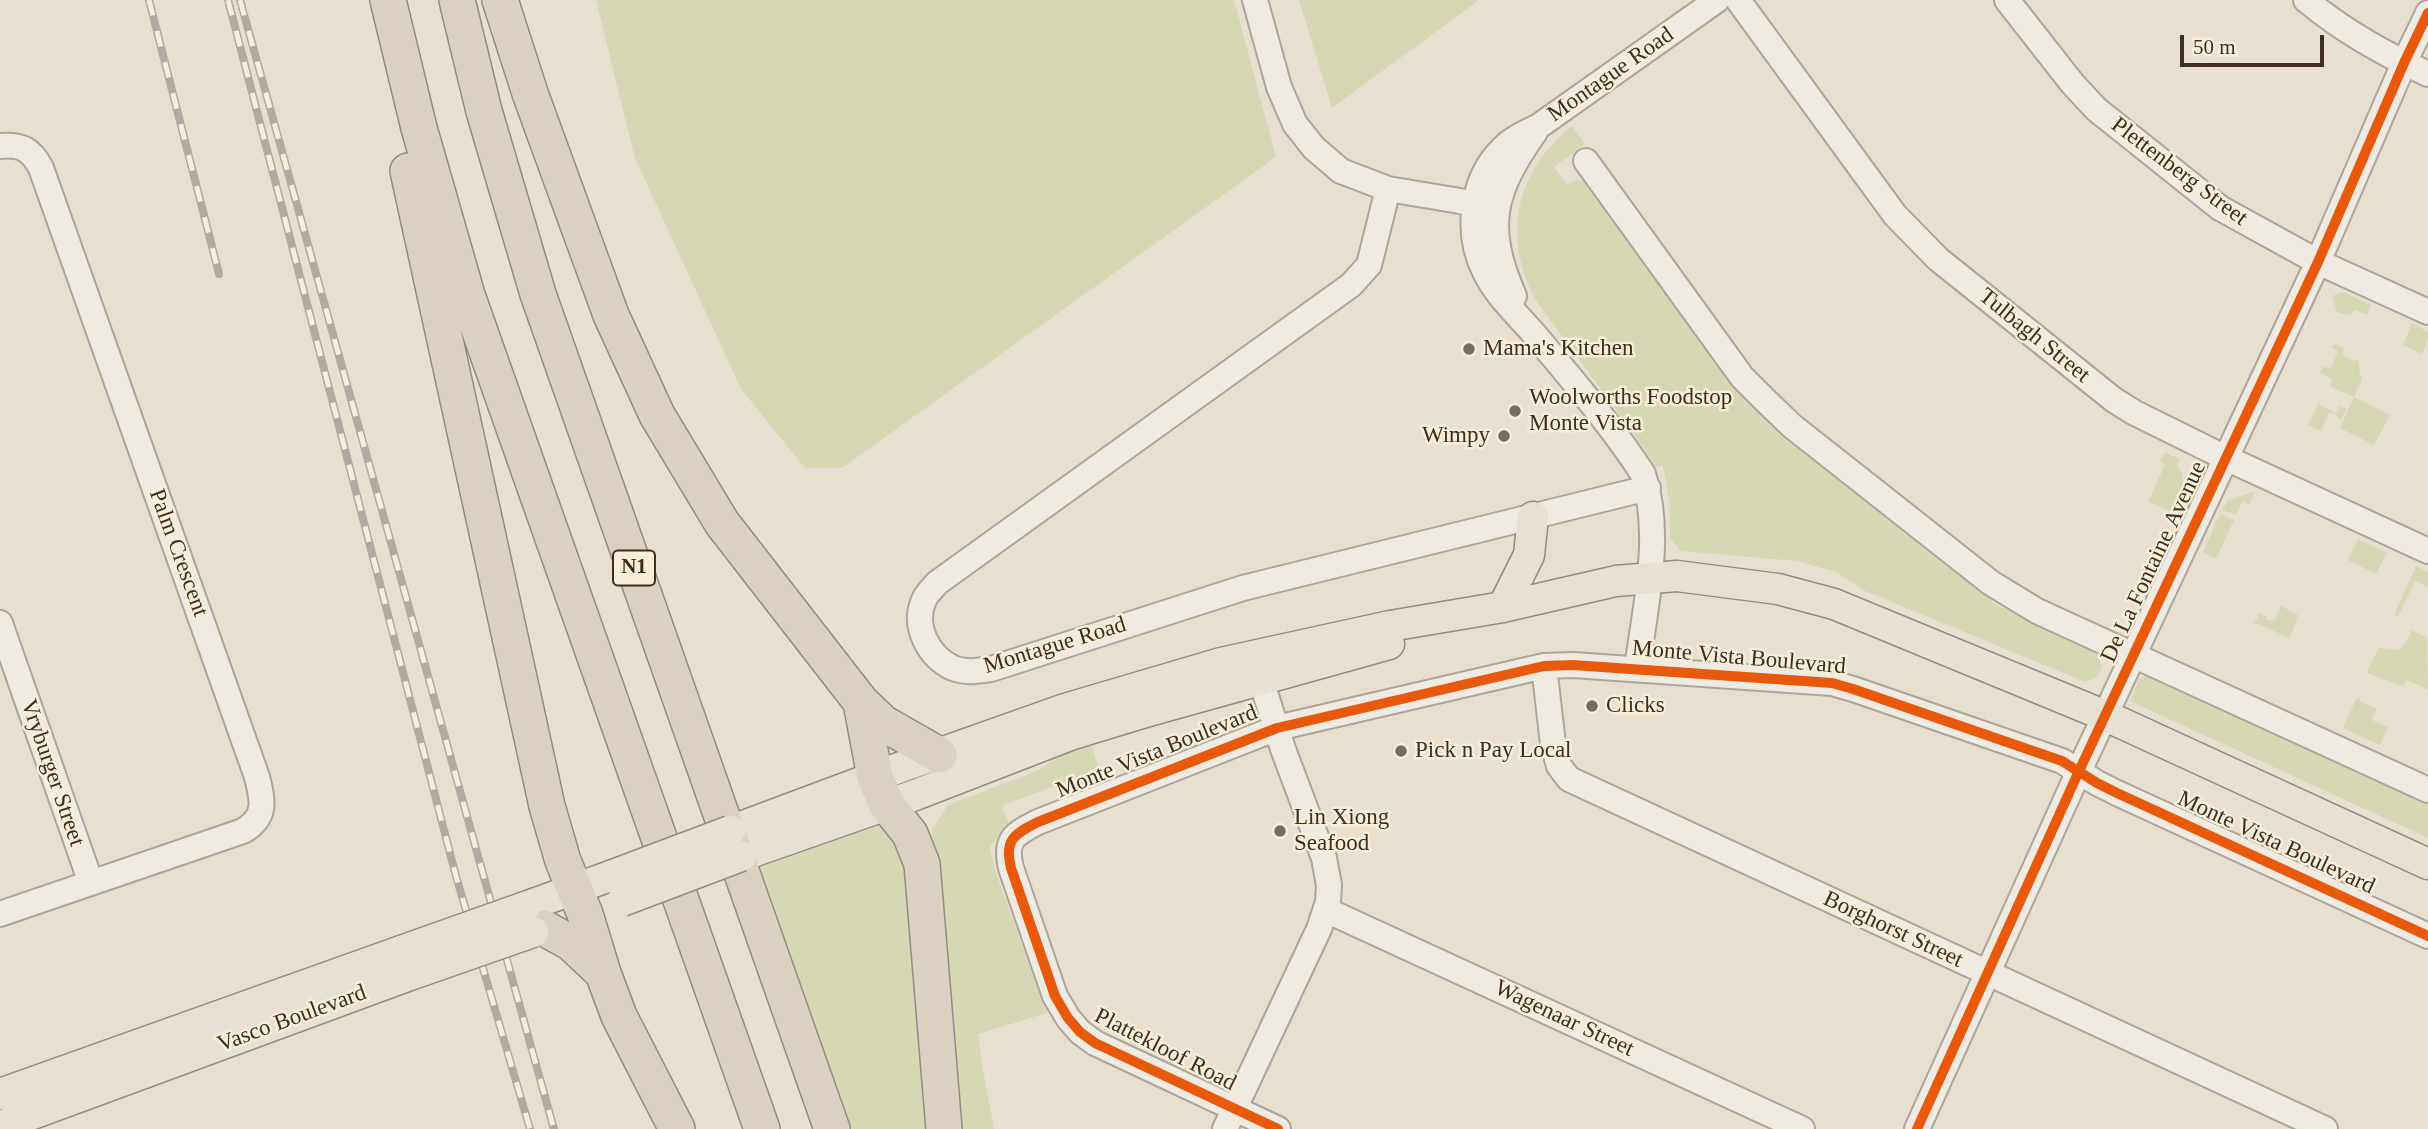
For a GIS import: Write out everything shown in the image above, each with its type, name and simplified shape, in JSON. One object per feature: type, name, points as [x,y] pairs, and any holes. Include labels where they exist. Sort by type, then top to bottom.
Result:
[{"type":"highway","points":[[371,0],[547,806],[620,1016],[677,1129]]},
{"type":"highway","points":[[388,0],[419,128],[467,295],[762,1129]]},
{"type":"highway","name":"N1","points":[[457,0],[486,120],[538,294],[832,1129]]},
{"type":"highway","points":[[500,0],[553,157],[611,315],[657,415],[722,523],[861,702],[883,723],[939,755]]},
{"type":"highway","points":[[861,702],[881,791],[910,834],[922,864],[944,1129]]},
{"type":"highway","points":[[534,922],[571,943],[603,973]]},
{"type":"main road","points":[[1503,607],[1529,555],[1533,517]]},
{"type":"main road","name":"Monte Vista Boulevard","points":[[881,791],[939,755],[1065,709],[1221,663],[1390,626],[1503,607],[1616,581],[1677,576],[1778,589],[1833,604],[2106,716],[2428,864]]},
{"type":"main road","name":"Monte Vista Boulevard","points":[[580,901],[881,791],[1152,710],[1395,643],[1453,617]]},
{"type":"main road","name":"Vasco Boulevard","points":[[0,1094],[534,922],[580,901]]},
{"type":"main road","name":"Vasco Boulevard","points":[[0,1126],[407,962]]},
{"type":"street","points":[[1255,0],[1279,87],[1295,124],[1314,148],[1341,171],[1360,180],[1388,189],[1461,201],[1485,208]]},
{"type":"street","name":"Montague Road","points":[[1388,189],[1374,250],[1369,265],[1360,277],[937,583],[924,598],[920,612],[923,636],[931,651],[955,668],[973,672],[991,669],[1243,588],[1648,488],[1633,457],[1525,321],[1499,258],[1485,208],[1483,177],[1503,148],[1539,126],[1717,0]]},
{"type":"street","name":"Tulbagh Street","points":[[1738,0],[1895,215],[1930,252],[2113,400],[2226,458],[2428,551]]},
{"type":"street","name":"Plettenberg Street","points":[[2007,0],[2072,83],[2096,109],[2220,208],[2318,262],[2428,312]]},
{"type":"street","points":[[2306,0],[2334,23],[2428,74]]},
{"type":"street","name":"De La Fontaine Avenue","points":[[1917,1129],[2079,771],[2318,262],[2428,13]]},
{"type":"street","name":"Palm Crescent","points":[[0,146],[18,145],[27,149],[34,153],[41,168],[262,797],[259,818],[254,825],[243,831],[0,914]]},
{"type":"street","points":[[1586,161],[1742,377],[1792,426],[1991,583],[2037,611],[2428,790]]},
{"type":"street","points":[[1637,669],[1649,577],[1651,505],[1648,488]]},
{"type":"street","name":"Vryburger Street","points":[[0,624],[91,883]]},
{"type":"street","points":[[1221,663],[1246,669],[1261,680],[1324,858],[1329,885],[1326,910],[1230,1119]]},
{"type":"street","name":"Monte Vista Boulevard","points":[[1021,831],[1277,728],[1544,666],[1573,665],[1832,683],[2062,761],[2117,793],[2428,936]]},
{"type":"street","name":"Borghorst Street","points":[[1544,666],[1553,744],[1559,766],[1569,779],[2325,1129]]},
{"type":"street","name":"Plattekloof Road","points":[[1021,831],[1012,838],[1008,847],[1011,868],[1055,996],[1068,1018],[1095,1043],[1230,1119],[1278,1129]]},
{"type":"street","name":"Wagenaar Street","points":[[1326,910],[1802,1129]]},
{"type":"green space","points":[[596,0],[1234,0],[1276,157],[842,468],[805,468],[741,389],[635,158]]},
{"type":"green space","points":[[1299,0],[1479,0],[1332,108]]},
{"type":"green space","points":[[1572,126],[1585,144],[1554,167],[1567,185],[1576,180],[1584,182],[1748,404],[1995,604],[2096,651],[2102,666],[2096,677],[2083,681],[1863,590],[1836,572],[1797,561],[1681,551],[1670,538],[1670,505],[1663,466],[1654,467],[1644,448],[1537,302],[1519,254],[1517,230],[1526,185],[1537,164]]},
{"type":"green space","points":[[2343,292],[2371,305],[2367,315],[2354,310],[2351,316],[2337,312],[2332,296]]},
{"type":"green space","points":[[2412,323],[2428,332],[2422,354],[2403,345]]},
{"type":"green space","points":[[2335,344],[2344,348],[2342,355],[2353,361],[2359,360],[2362,379],[2354,397],[2329,386],[2332,379],[2320,373],[2323,367],[2331,368],[2338,351],[2331,347]]},
{"type":"green space","points":[[2354,397],[2390,415],[2374,445],[2340,428]]},
{"type":"green space","points":[[2318,404],[2336,413],[2340,406],[2347,409],[2341,420],[2335,414],[2329,413],[2321,431],[2308,425]]},
{"type":"green space","points":[[2165,452],[2181,460],[2176,464],[2183,481],[2173,512],[2148,502],[2164,467],[2165,464],[2160,462]]},
{"type":"green space","points":[[2255,491],[2249,505],[2242,501],[2236,515],[2222,510],[2227,501]]},
{"type":"green space","points":[[2220,514],[2234,520],[2216,559],[2203,552]]},
{"type":"green space","points":[[2358,539],[2387,553],[2376,574],[2348,560]]},
{"type":"green space","points":[[2416,566],[2428,572],[2428,587],[2415,581],[2398,617],[2394,615]]},
{"type":"green space","points":[[2281,606],[2298,615],[2290,638],[2253,622],[2258,618],[2258,613],[2266,616],[2267,620],[2275,620]]},
{"type":"green space","points":[[2412,630],[2427,638],[2428,689],[2406,680],[2403,686],[2366,673],[2379,648],[2400,649]]},
{"type":"green space","points":[[2146,674],[2428,804],[2428,838],[2130,701],[2139,679]]},
{"type":"green space","points":[[2357,697],[2377,709],[2372,720],[2388,727],[2380,745],[2343,728]]},
{"type":"green space","points":[[1090,741],[1099,769],[1002,806],[1009,824],[990,847],[994,868],[1047,1013],[978,1034],[994,1129],[954,1129],[930,847],[933,828],[948,805],[1037,771],[1074,746]]},
{"type":"green space","points":[[885,823],[906,851],[934,1129],[852,1129],[760,867]]},
{"type":"railway","points":[[149,0],[219,274]]},
{"type":"railway","points":[[228,0],[456,876],[530,1129]]},
{"type":"railway","points":[[240,0],[554,1129]]},
{"type":"cycle path","points":[[1917,1129],[2079,771],[2318,262],[2428,13]]},
{"type":"cycle path","points":[[1278,1129],[1095,1043],[1080,1032],[1055,996],[1011,868],[1010,844],[1017,834],[1038,822],[1277,728],[1544,666],[1573,665],[1832,683],[1853,689],[2062,761],[2117,793],[2428,936]]},
{"type":"place","name":"Mama's Kitchen","points":[[1469,349]]},
{"type":"place","name":"Woolworths Foodstop Monte Vista","points":[[1515,411]]},
{"type":"place","name":"Wimpy","points":[[1504,436]]},
{"type":"place","name":"Clicks","points":[[1592,706]]},
{"type":"place","name":"Pick n Pay Local","points":[[1401,751]]},
{"type":"place","name":"Lin Xiong Seafood","points":[[1280,831]]}]
